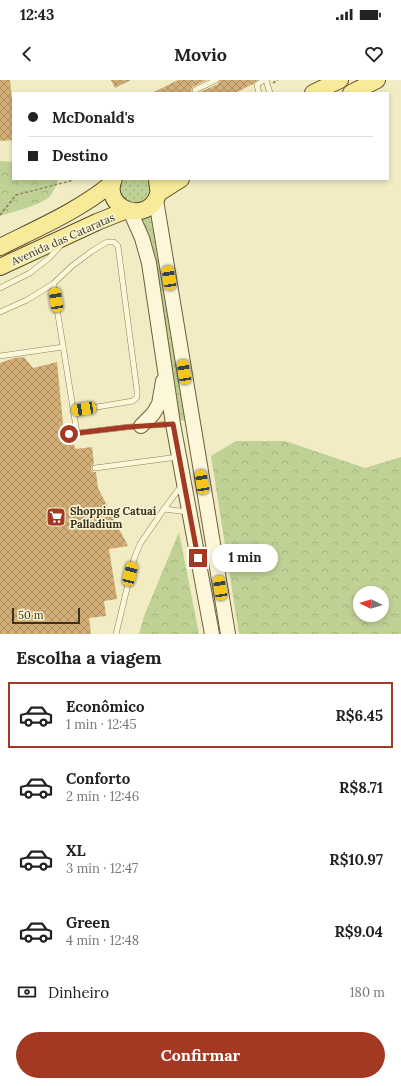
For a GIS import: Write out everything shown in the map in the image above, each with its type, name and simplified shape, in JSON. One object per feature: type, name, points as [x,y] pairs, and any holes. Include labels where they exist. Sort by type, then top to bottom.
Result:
[{"type":"main road","points":[[316,92],[340,80]]},
{"type":"main road","points":[[353,92],[377,80]]},
{"type":"main road","points":[[157,191],[179,180]]},
{"type":"main road","points":[[113,182],[113,196],[115,201],[128,211]]},
{"type":"main road","name":"Avenida das Cataratas","points":[[2,245],[78,208],[99,194],[113,182]]},
{"type":"main road","name":"Avenida das Cataratas","points":[[0,267],[97,222],[128,211],[136,212],[147,209],[157,191]]},
{"type":"street","points":[[157,191],[202,482],[228,634]]},
{"type":"street","points":[[128,211],[142,238],[149,263],[173,424],[212,634]]},
{"type":"street","points":[[142,426],[153,414],[159,404],[165,371]]},
{"type":"street","points":[[173,424],[185,426],[190,430],[202,482]]},
{"type":"lane","points":[[195,90],[216,80]]},
{"type":"lane","points":[[259,92],[257,85],[265,80],[270,92]]},
{"type":"lane","points":[[0,288],[30,273],[50,258],[69,236]]},
{"type":"lane","points":[[0,312],[27,300],[54,284],[72,266],[107,242],[114,242],[118,246],[137,396],[133,401],[73,411]]},
{"type":"lane","points":[[54,284],[77,434]]},
{"type":"lane","points":[[0,356],[63,347]]},
{"type":"lane","points":[[69,434],[173,424]]},
{"type":"lane","points":[[95,468],[179,456]]},
{"type":"lane","points":[[116,634],[134,559],[140,544],[184,483]]},
{"type":"lane","points":[[164,509],[189,512]]},
{"type":"path","points":[[0,215],[16,195],[72,180]]},
{"type":"green space","points":[[0,161],[12,162],[12,180],[59,180],[53,192],[46,199],[34,205],[0,216]]},
{"type":"green space","points":[[121,180],[149,180],[151,194],[146,201],[135,205],[125,201],[119,191]]},
{"type":"green space","points":[[153,209],[186,421],[178,420],[136,219]]},
{"type":"green space","points":[[236,441],[285,441],[365,468],[401,457],[401,634],[239,634],[211,456]]},
{"type":"green space","points":[[179,532],[199,634],[139,634],[144,616]]},
{"type":"building","points":[[0,80],[10,80],[12,100],[12,140],[0,141]]},
{"type":"building","points":[[111,80],[131,80],[115,88]]},
{"type":"building","points":[[178,80],[207,80],[192,87],[192,92],[154,92]]},
{"type":"building","points":[[220,80],[257,80],[253,84],[237,92],[200,92],[218,84]]},
{"type":"building","name":"Shopping Catuaí Palladium","points":[[24,357],[33,368],[57,362],[63,424],[67,431],[65,435],[70,438],[76,449],[92,447],[94,464],[91,469],[93,472],[96,472],[98,488],[128,546],[109,549],[117,599],[104,601],[106,616],[89,618],[91,634],[0,634],[0,363],[14,358]]},
{"type":"place","name":"Shopping Catuaí Palladium","points":[[56,517]]},
{"type":"route","points":[[69,434],[128,427],[173,424],[198,558]]}]
